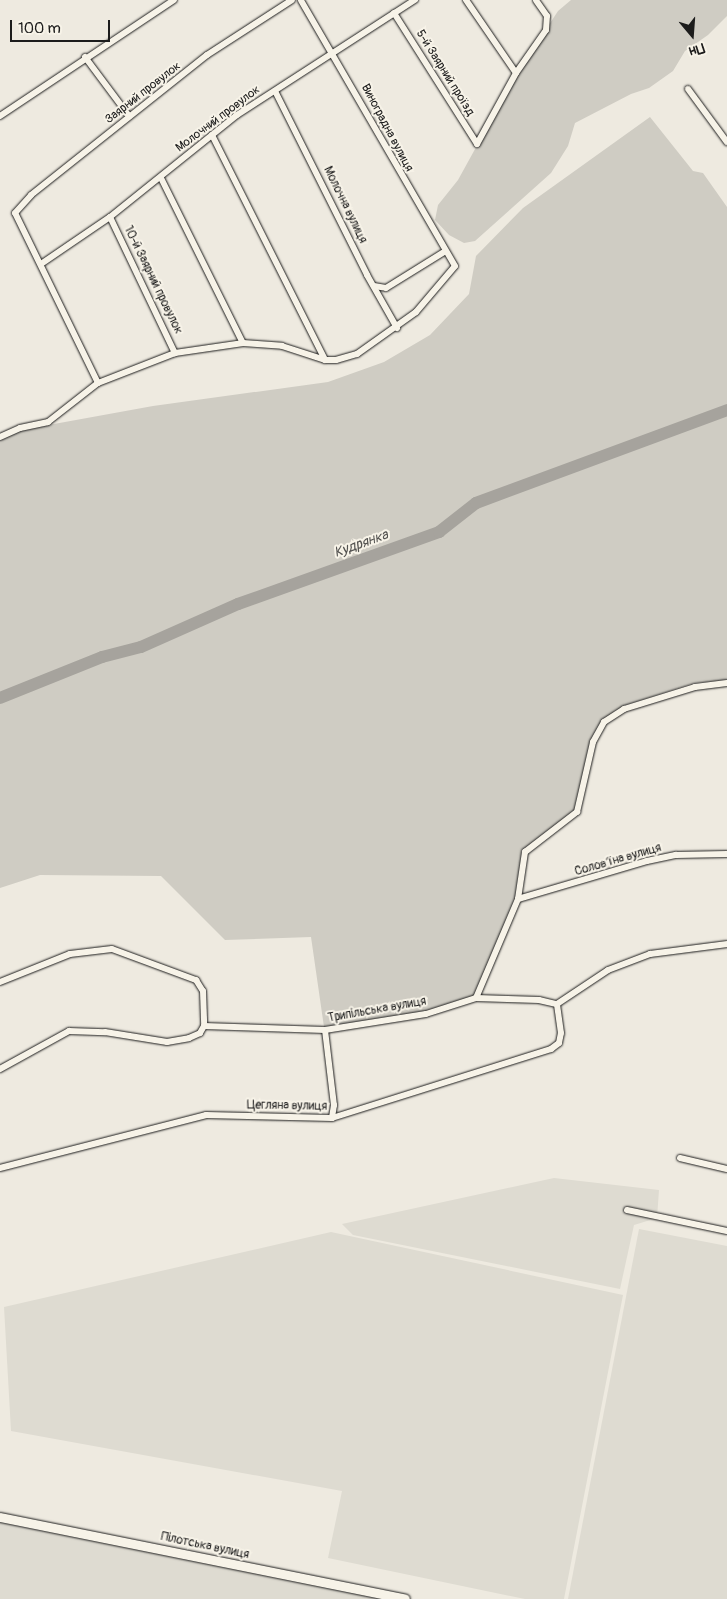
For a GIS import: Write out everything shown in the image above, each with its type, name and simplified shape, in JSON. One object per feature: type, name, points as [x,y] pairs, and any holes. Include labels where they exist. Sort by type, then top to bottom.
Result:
[{"type":"street","points":[[0,116],[85,57],[174,0]]},
{"type":"street","name":"Заярний провулок","points":[[41,264],[15,213],[31,195],[207,55],[292,0]]},
{"type":"street","name":"Виноградна вулиця","points":[[301,0],[334,52],[444,252],[454,266],[422,306],[397,328]]},
{"type":"street","name":"Молочний провулок","points":[[41,264],[110,217],[212,135],[275,91],[415,0]]},
{"type":"street","points":[[466,0],[516,73],[546,30],[547,16],[536,0]]},
{"type":"street","name":"5-й Заярний проїзд","points":[[394,13],[478,144],[516,73]]},
{"type":"street","points":[[85,57],[129,116]]},
{"type":"street","points":[[688,89],[727,142]]},
{"type":"street","name":"Молочна вулиця","points":[[275,91],[397,328]]},
{"type":"street","points":[[212,135],[325,360]]},
{"type":"street","points":[[160,178],[243,343]]},
{"type":"street","name":"10-й Заярний провулок","points":[[110,217],[175,353]]},
{"type":"street","points":[[374,286],[386,288],[444,252]]},
{"type":"street","points":[[41,264],[98,383]]},
{"type":"street","points":[[0,437],[20,428],[48,422],[98,383],[175,353],[243,343],[282,346],[325,360],[336,360],[357,354],[397,328]]},
{"type":"street","points":[[476,998],[518,899],[525,852],[580,806],[593,742],[604,722],[624,709],[695,686],[727,683]]},
{"type":"street","name":"Соловʼїна вулиця","points":[[518,899],[647,861],[676,855],[727,854]]},
{"type":"street","points":[[557,1004],[608,970],[650,954],[727,944]]},
{"type":"street","points":[[0,982],[70,954],[112,949],[196,980],[204,990],[204,1026],[200,1033],[189,1038],[167,1042],[105,1032],[69,1031],[0,1068]]},
{"type":"street","name":"Трипільська вулиця","points":[[204,1026],[324,1030],[426,1014],[476,998],[539,1000],[557,1004]]},
{"type":"street","name":"Цегляна вулиця","points":[[0,1168],[206,1115],[332,1118],[551,1049],[559,1043],[560,1033],[557,1004]]},
{"type":"street","points":[[324,1030],[334,1105],[332,1118]]},
{"type":"street","points":[[680,1158],[727,1169]]},
{"type":"street","points":[[627,1210],[727,1231]]},
{"type":"street","name":"Пілотська вулиця","points":[[0,1516],[405,1599]]},
{"type":"shaded area","points":[[571,0],[727,0],[727,16],[708,35],[685,51],[673,71],[649,88],[631,94],[575,123],[568,146],[551,173],[475,241],[464,243],[449,235],[435,220],[438,205],[458,180],[513,80],[558,11]]},
{"type":"shaded area","points":[[650,117],[693,171],[703,173],[727,207],[727,680],[694,683],[623,706],[602,720],[590,741],[575,810],[522,850],[515,898],[474,996],[425,1012],[324,1027],[311,937],[225,940],[161,876],[40,875],[0,888],[0,439],[21,430],[153,406],[328,382],[384,362],[430,335],[469,294],[476,256],[523,208]]},
{"type":"shaded area","points":[[554,1178],[659,1190],[657,1218],[634,1225],[620,1289],[353,1235],[342,1224]]},
{"type":"shaded area","points":[[639,1229],[727,1246],[727,1599],[568,1599]]},
{"type":"shaded area","points":[[331,1232],[623,1295],[564,1599],[525,1599],[328,1558],[342,1491],[11,1431],[4,1307]]},
{"type":"shaded area","points":[[0,1520],[391,1599],[0,1599]]},
{"type":"waterway","name":"Кудрянка","points":[[0,698],[102,657],[141,647],[238,604],[439,532],[476,503],[727,410]]}]
